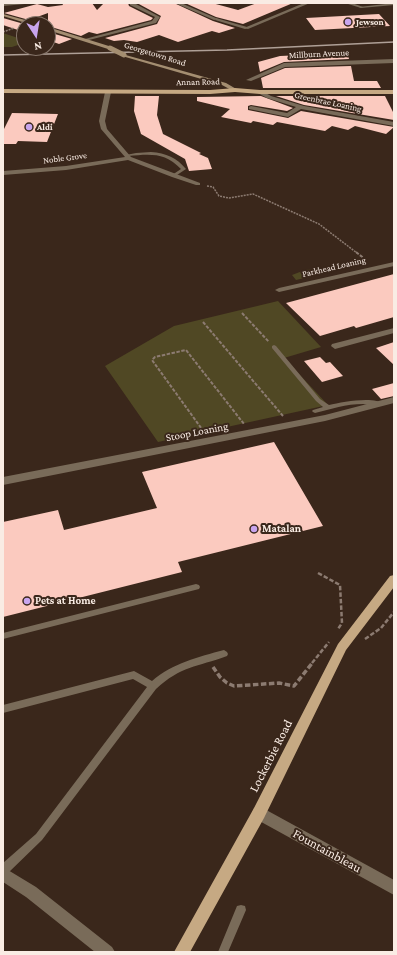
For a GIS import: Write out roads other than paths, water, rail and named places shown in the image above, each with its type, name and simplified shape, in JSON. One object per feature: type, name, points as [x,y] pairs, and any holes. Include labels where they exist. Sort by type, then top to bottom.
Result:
[{"type":"main road","name":"Annan Road","points":[[3,91],[210,92],[235,90],[260,92],[394,92]]},
{"type":"main road","name":"Lockerbie Road","points":[[182,952],[259,813],[342,647],[394,579]]},
{"type":"street","points":[[3,5],[25,3]]},
{"type":"street","points":[[177,3],[216,19]]},
{"type":"street","points":[[246,28],[308,3]]},
{"type":"street","points":[[347,3],[361,7]]},
{"type":"street","points":[[87,40],[154,22],[158,17],[132,4]]},
{"type":"street","points":[[290,4],[300,6]]},
{"type":"street","points":[[3,15],[16,19]]},
{"type":"street","name":"Georgetown Road","points":[[56,30],[110,48],[124,55],[224,84],[235,90]]},
{"type":"street","name":"Millburn Avenue","points":[[249,80],[284,65],[394,61]]},
{"type":"street","points":[[108,92],[102,121],[104,129],[128,157],[198,184]]},
{"type":"street","name":"Greenbrae Loaning","points":[[260,92],[277,101],[394,124]]},
{"type":"street","points":[[250,108],[288,115],[301,106]]},
{"type":"street","name":"Noble Grove","points":[[3,173],[66,168],[128,157]]},
{"type":"street","name":"Parkhead Loaning","points":[[279,290],[394,264]]},
{"type":"street","points":[[335,346],[394,330]]},
{"type":"street","name":"Stoop Loaning","points":[[3,481],[214,441],[325,418],[394,400]]},
{"type":"street","name":"Fountainbleau","points":[[259,813],[394,888]]},
{"type":"street","points":[[3,874],[31,892],[107,952]]},
{"type":"lane","points":[[361,7],[393,4]]},
{"type":"lane","points":[[216,19],[246,28]]},
{"type":"lane","points":[[128,157],[162,153],[184,169],[174,176]]},
{"type":"lane","points":[[274,347],[318,400],[328,407]]},
{"type":"lane","points":[[315,411],[343,403],[362,401],[381,404]]},
{"type":"lane","points":[[3,636],[196,587]]},
{"type":"lane","points":[[3,870],[39,837],[153,686],[175,668],[224,654]]},
{"type":"lane","points":[[3,709],[134,675],[153,686]]},
{"type":"lane","points":[[223,952],[240,910]]},
{"type":"railway","points":[[3,55],[227,50],[394,42]]},
{"type":"place","name":"Jewson","points":[[348,22]]},
{"type":"place","name":"Aldi","points":[[29,127]]},
{"type":"place","name":"Matalan","points":[[254,529]]},
{"type":"place","name":"Pets at Home","points":[[27,601]]}]
